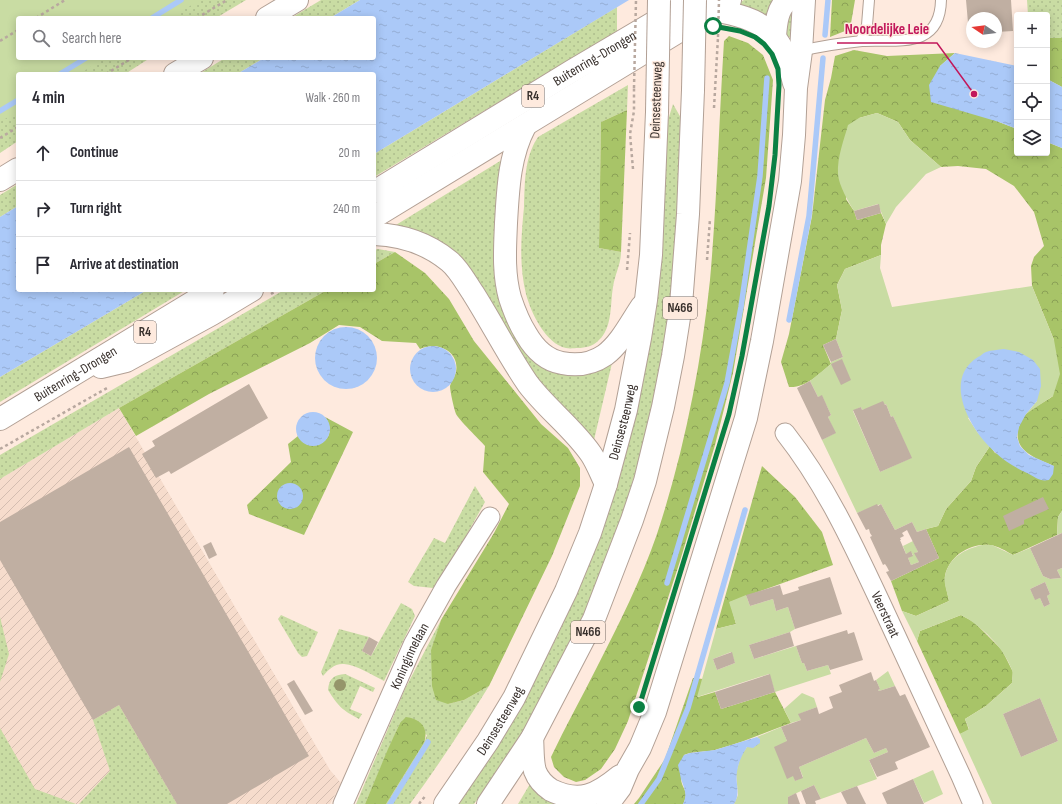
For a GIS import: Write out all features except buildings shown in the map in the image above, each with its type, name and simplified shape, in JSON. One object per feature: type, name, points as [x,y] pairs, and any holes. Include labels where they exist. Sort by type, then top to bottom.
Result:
[{"type":"highway","points":[[263,16],[280,0]]},
{"type":"highway","points":[[271,16],[297,0]]},
{"type":"highway","name":"Deinsesteenweg","points":[[436,799],[488,741],[514,698],[566,591],[590,533],[606,484],[626,410],[646,300],[651,255],[659,0]]},
{"type":"highway","points":[[775,36],[779,12],[788,0]]},
{"type":"highway","points":[[608,804],[620,788],[628,769],[640,748],[655,712],[746,418],[762,341],[789,188],[804,0]]},
{"type":"highway","points":[[376,216],[525,126],[712,9],[749,19],[761,25],[775,36],[789,62],[796,88]]},
{"type":"highway","name":"N466","points":[[488,804],[532,738],[594,619],[632,520],[645,481],[660,420],[673,356],[681,305],[688,214],[693,90],[712,9]]},
{"type":"highway","name":"Buitenring-Drongen","points":[[376,191],[572,71],[712,9]]},
{"type":"highway","points":[[179,72],[199,60]]},
{"type":"highway","points":[[525,126],[516,148],[510,173],[504,255],[510,298],[523,330],[532,345],[544,357],[558,363],[572,365],[589,363],[606,354],[619,340],[646,300]]},
{"type":"highway","points":[[0,180],[16,170]]},
{"type":"highway","points":[[376,234],[397,236],[414,240],[432,248],[451,263],[476,298],[528,384],[545,405],[569,428],[591,453],[606,484]]},
{"type":"highway","name":"Buitenring-Drongen","points":[[0,419],[210,292]]},
{"type":"highway","points":[[76,373],[126,361],[249,292]]},
{"type":"highway","points":[[532,738],[533,759],[536,772],[544,785],[558,794],[573,799],[587,798],[600,792],[628,769]]},
{"type":"street","name":"Veerstraat","points":[[785,433],[800,452],[822,488],[856,550],[973,804]]},
{"type":"street","name":"Koninginnelaan","points":[[343,804],[413,645],[446,586],[490,516]]},
{"type":"lane","points":[[861,41],[867,25],[869,0]]},
{"type":"lane","points":[[801,51],[861,41],[916,39],[933,28],[938,20],[941,10],[941,0]]},
{"type":"path","points":[[39,16],[65,0]]},
{"type":"path","points":[[200,16],[227,0]]},
{"type":"path","points":[[633,176],[630,134],[634,111],[636,0]]},
{"type":"path","points":[[712,9],[718,37]]},
{"type":"path","points":[[0,41],[16,31]]},
{"type":"path","points":[[109,72],[129,60]]},
{"type":"path","points":[[0,138],[16,128]]},
{"type":"path","points":[[627,272],[630,227]]},
{"type":"path","points":[[419,804],[436,799]]},
{"type":"shaded area","points":[[119,408],[330,770],[341,783],[330,804],[0,804],[0,479]]},
{"type":"green space","points":[[0,0],[246,0],[219,16],[16,16],[16,60],[147,60],[128,72],[16,72],[16,142],[0,153]]},
{"type":"green space","points":[[0,0],[200,0],[173,16],[16,16],[16,60],[102,60],[82,72],[16,72],[16,112],[0,122]]},
{"type":"green space","points":[[321,0],[360,0],[333,16],[294,16]]},
{"type":"green space","points":[[744,0],[778,0],[770,20],[732,7]]},
{"type":"green space","points":[[832,0],[855,0],[850,29],[830,37]]},
{"type":"green space","points":[[1027,0],[1062,0],[1062,38],[1050,38],[1050,12],[1028,12]]},
{"type":"green space","points":[[795,4],[796,37],[786,37],[785,28]]},
{"type":"green space","points":[[617,7],[617,31],[376,176],[376,153]]},
{"type":"green space","points":[[729,36],[748,43],[763,55],[773,80],[766,178],[733,373],[715,445],[680,561],[628,721],[615,749],[601,769],[585,780],[576,782],[564,777],[554,767],[551,757],[613,635],[644,568],[667,503],[690,408],[702,344],[710,280],[724,41]]},
{"type":"green space","points":[[1050,38],[1062,38],[1062,87],[1050,81]]},
{"type":"green space","points":[[854,50],[887,56],[955,53],[940,66],[999,122],[1014,128],[1014,156],[1050,156],[1050,143],[1062,148],[1062,511],[1058,517],[1057,535],[1013,555],[990,545],[975,546],[962,552],[951,562],[945,576],[949,601],[916,616],[902,611],[891,581],[939,558],[926,529],[938,526],[946,509],[971,481],[976,467],[990,446],[995,453],[1054,466],[1028,454],[1023,449],[1018,438],[1018,430],[1025,415],[1053,396],[1054,340],[1032,286],[1031,266],[1034,257],[1044,246],[1034,212],[1014,186],[986,169],[958,166],[941,167],[910,140],[898,122],[877,113],[859,118],[846,199],[854,211],[857,220],[881,213],[886,224],[881,245],[881,255],[845,269],[837,285],[842,310],[836,339],[823,345],[831,364],[807,383],[795,387],[789,387],[781,362],[789,334],[812,216],[825,100],[835,56]]},
{"type":"green space","points":[[222,60],[261,60],[240,72],[202,72]]},
{"type":"green space","points":[[628,85],[627,110],[601,122],[599,248],[621,252],[613,287],[609,323],[603,336],[594,344],[583,348],[566,348],[552,341],[540,327],[528,302],[526,294],[522,272],[521,251],[525,180],[530,153],[538,137]]},
{"type":"green space","points":[[673,104],[683,123],[683,129],[673,289],[661,367],[643,445],[620,522],[591,597],[557,670],[518,739],[474,804],[457,804],[527,694],[557,637],[592,558],[619,481],[642,386],[653,328],[660,265],[665,194],[664,133]]},
{"type":"green space","points":[[627,110],[621,252],[599,248],[601,122]]},
{"type":"green space","points":[[877,113],[898,122],[910,140],[941,167],[926,174],[896,207],[886,224],[878,204],[854,211],[842,188],[838,174],[840,155],[848,125],[859,118]]},
{"type":"green space","points":[[505,158],[498,265],[534,358],[612,363],[594,440],[550,400],[476,285],[391,228]]},
{"type":"green space","points":[[16,185],[16,207],[0,217],[0,195]]},
{"type":"green space","points":[[378,249],[395,252],[376,263],[376,250]]},
{"type":"green space","points":[[395,252],[425,273],[449,299],[474,341],[541,424],[568,448],[580,468],[580,486],[552,556],[489,686],[464,700],[448,704],[436,700],[432,686],[431,650],[441,620],[494,533],[509,504],[483,472],[485,446],[456,414],[450,386],[456,372],[456,365],[451,353],[440,347],[433,346],[420,349],[416,343],[382,341],[360,327],[339,325],[310,343],[209,394],[136,436],[119,408],[323,292],[376,292],[376,263]]},
{"type":"green space","points":[[881,255],[880,268],[892,307],[1032,286],[1054,340],[1060,374],[1053,396],[1026,414],[1037,401],[968,418],[978,433],[990,446],[976,467],[971,481],[946,509],[938,526],[917,532],[912,522],[895,530],[881,504],[857,513],[822,440],[835,433],[828,417],[831,415],[822,396],[818,397],[810,381],[831,364],[831,362],[843,357],[836,339],[842,310],[837,285],[845,269]],"holes":[[[886,404],[891,417],[893,416],[911,458],[880,472],[853,411],[861,407],[862,410]]]},
{"type":"green space","points":[[144,292],[183,292],[0,402],[0,377]]},
{"type":"green space","points":[[281,292],[323,292],[119,408],[0,479],[0,455]]},
{"type":"green space","points":[[325,417],[353,432],[304,535],[249,514],[247,505],[291,462],[288,444],[298,436],[310,445],[322,443],[327,438],[329,425]]},
{"type":"green space","points":[[762,466],[795,497],[822,532],[833,565],[730,602],[736,624],[716,629]]},
{"type":"green space","points":[[475,486],[485,502],[458,550],[433,588],[414,586],[408,582],[434,538],[445,543]]},
{"type":"green space","points":[[1062,511],[1062,533],[1057,535],[1058,517]]},
{"type":"green space","points":[[913,541],[918,552],[915,553],[919,562],[911,565],[908,558],[913,555],[911,552],[906,554],[903,546]]},
{"type":"green space","points":[[982,545],[992,545],[1013,555],[1030,548],[1043,576],[1050,579],[1061,578],[1057,570],[1062,568],[1062,804],[992,804],[960,734],[969,729],[965,719],[986,706],[1012,683],[1012,670],[1004,654],[991,638],[977,625],[961,615],[920,631],[917,641],[902,611],[916,616],[949,601],[945,582],[947,569],[959,555]],"holes":[[[1045,582],[1050,594],[1047,596],[1050,604],[1044,607],[1040,598],[1035,599],[1030,589]],[[1040,698],[1058,741],[1021,757],[1003,714]]]},
{"type":"green space","points":[[746,595],[750,606],[773,599],[776,611],[788,607],[795,629],[749,645],[754,659],[796,646],[802,663],[804,663],[807,671],[828,665],[831,674],[775,692],[769,674],[697,697],[716,629],[736,624],[729,602]],"holes":[[[731,652],[735,663],[717,670],[713,659]]]},
{"type":"green space","points":[[401,603],[412,609],[415,616],[384,681],[359,668],[344,664],[329,669],[323,676],[321,672],[339,629],[369,637],[362,651],[371,656]]},
{"type":"green space","points":[[281,615],[318,632],[307,656],[302,657],[298,653],[278,619]]},
{"type":"green space","points":[[961,615],[974,622],[1002,650],[1013,672],[1012,683],[986,706],[965,719],[969,730],[960,734],[917,641],[920,631]]},
{"type":"green space","points":[[0,617],[9,654],[0,682]]},
{"type":"green space","points":[[441,620],[431,651],[448,704],[464,700],[489,686],[451,746],[410,804],[386,804],[424,743],[427,735],[400,723],[365,804],[356,804],[405,689]]},
{"type":"green space","points":[[888,671],[895,686],[879,691],[878,690],[880,689],[876,680]]},
{"type":"green space","points":[[345,674],[375,688],[373,692],[360,686],[350,709],[362,714],[359,719],[341,707],[328,690],[331,680],[335,676]]},
{"type":"green space","points":[[693,678],[703,679],[698,697],[715,692],[721,709],[775,692],[791,723],[728,746],[684,755],[681,779],[686,796],[683,804],[634,804],[665,759]]},
{"type":"green space","points":[[802,693],[814,698],[817,707],[799,714],[801,720],[791,723],[784,709]]},
{"type":"green space","points":[[119,705],[177,804],[79,804],[110,771],[93,720]]},
{"type":"green space","points":[[406,717],[420,722],[425,733],[424,743],[386,804],[365,804],[400,723]]},
{"type":"green space","points":[[781,727],[787,741],[795,781],[803,777],[799,767],[866,738],[874,753],[886,748],[888,752],[869,760],[877,779],[821,799],[814,785],[788,797],[788,804],[734,804],[738,795],[736,773],[741,755],[747,747],[760,739],[757,737]]},
{"type":"green space","points":[[0,728],[35,789],[76,804],[0,804]]},
{"type":"green space","points":[[933,770],[943,794],[924,803],[913,779]]},
{"type":"green space","points":[[530,784],[560,804],[518,804]]},
{"type":"water","points":[[360,0],[629,0],[376,153],[376,72],[240,72],[261,60],[376,60],[376,16],[333,16]]},
{"type":"water","points":[[955,53],[1014,65],[1014,128],[931,102],[929,85],[940,66]]},
{"type":"water","points":[[1050,81],[1062,87],[1062,148],[1050,143]]},
{"type":"water","points":[[16,207],[16,292],[144,292],[0,377],[0,217]]},
{"type":"water","points":[[340,327],[352,327],[368,336],[375,346],[377,358],[375,370],[368,380],[352,389],[340,389],[329,384],[320,375],[315,364],[315,352],[320,341],[329,332]]},
{"type":"water","points":[[438,346],[442,347],[452,356],[455,360],[455,378],[446,388],[438,392],[428,392],[420,388],[411,378],[410,364],[414,356],[424,347]]},
{"type":"water","points":[[1004,349],[1019,352],[1033,360],[1040,369],[1041,386],[1037,401],[1026,414],[1019,427],[1017,437],[1020,446],[1029,455],[1054,466],[1053,474],[1049,480],[1038,479],[1014,467],[999,456],[977,432],[964,406],[961,392],[962,379],[967,367],[985,352]]},
{"type":"water","points":[[313,412],[325,417],[330,429],[325,441],[313,446],[301,441],[296,429],[301,417]]},
{"type":"water","points":[[290,483],[299,487],[303,496],[299,505],[290,509],[281,505],[277,496],[281,487]]},
{"type":"water","points":[[757,737],[760,739],[760,743],[753,748],[747,747],[739,762],[737,796],[734,804],[683,804],[685,791],[678,765],[684,755],[715,750]]},
{"type":"waterway","points":[[155,16],[181,0]]},
{"type":"waterway","points":[[825,35],[828,0]]},
{"type":"waterway","points":[[789,320],[809,216],[823,58]]},
{"type":"waterway","points":[[63,72],[83,60]]},
{"type":"waterway","points":[[667,583],[727,383],[741,307],[760,176],[767,78]]},
{"type":"waterway","points":[[0,111],[16,101]]},
{"type":"waterway","points":[[641,804],[659,779],[688,708],[745,510]]},
{"type":"waterway","points":[[390,804],[428,742]]},
{"type":"place","name":"Noordelijke Leie","points":[[974,94]]},
{"type":"route","points":[[639,707],[729,414],[742,356],[769,206],[775,155],[779,85],[778,69],[772,54],[764,44],[755,37],[740,31],[713,26]]}]
